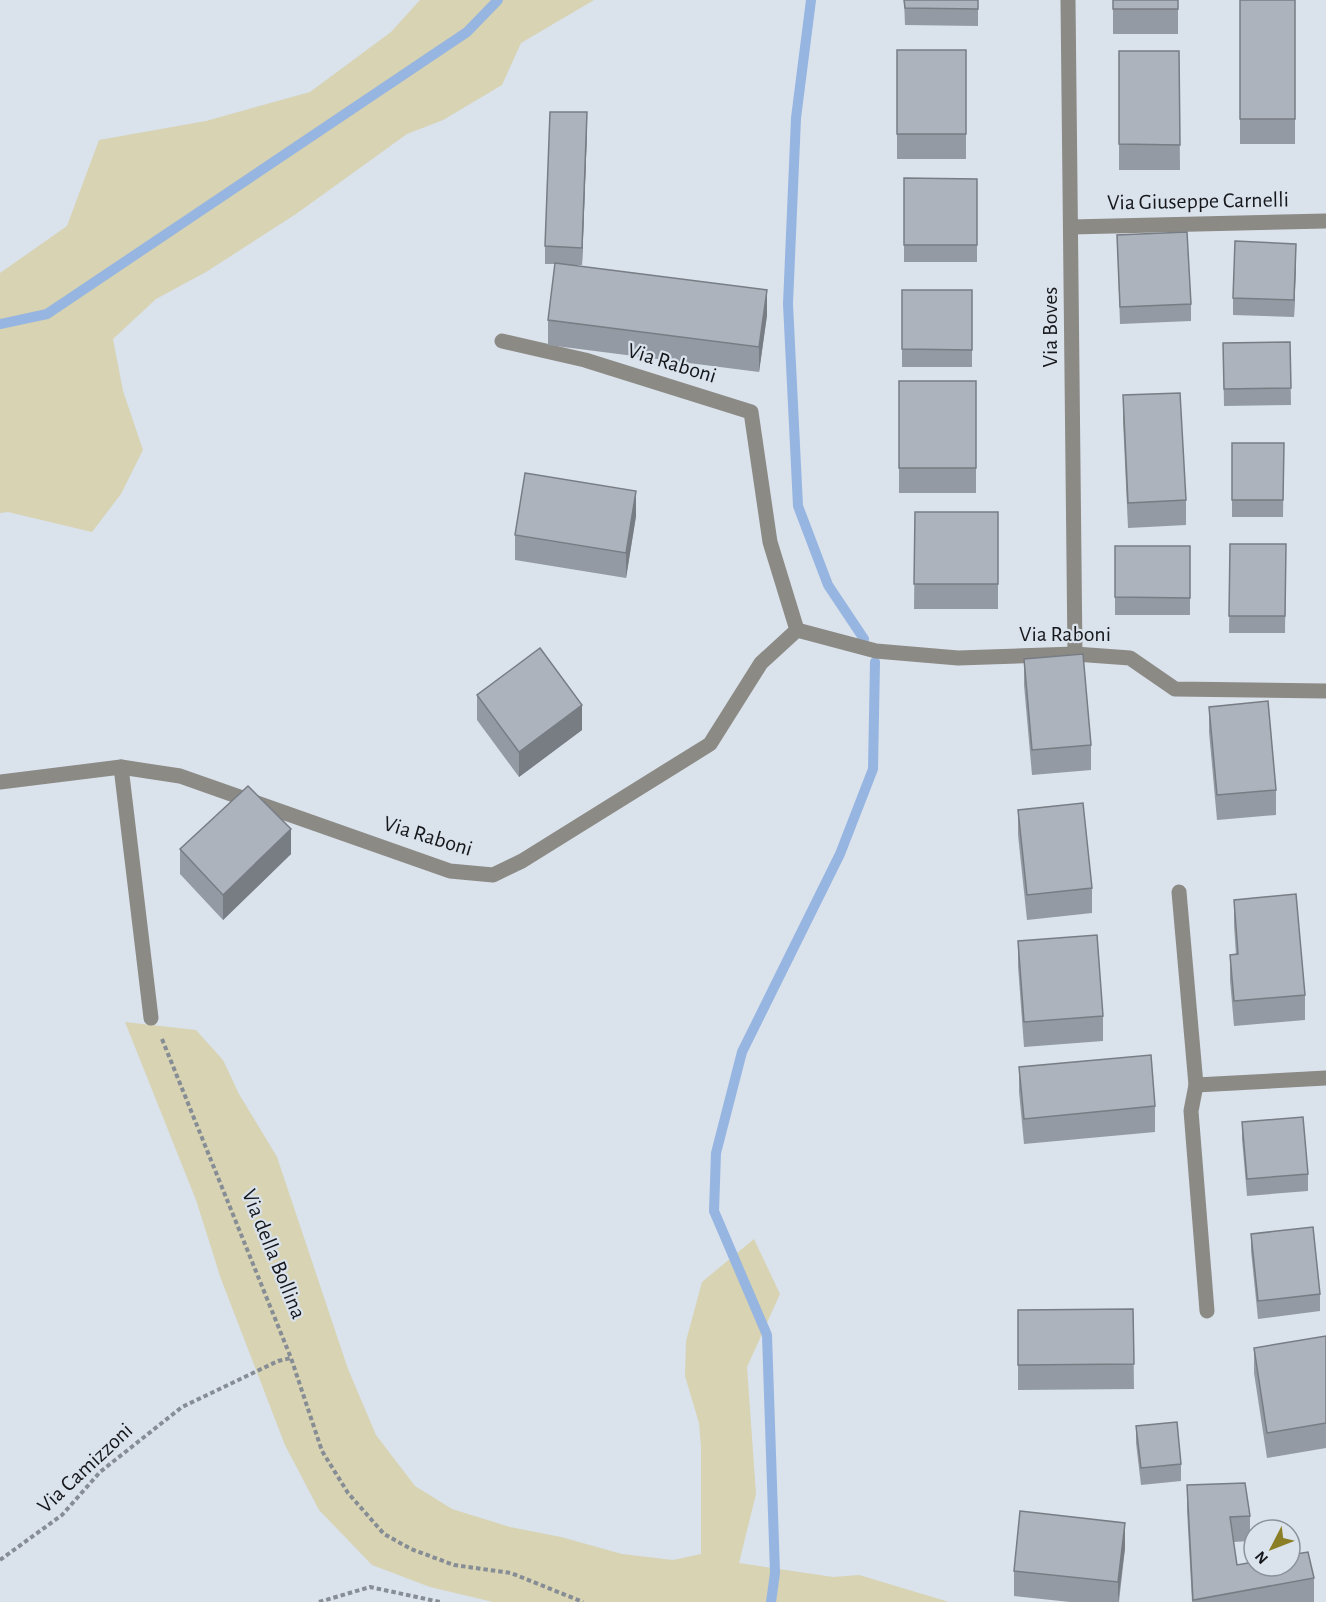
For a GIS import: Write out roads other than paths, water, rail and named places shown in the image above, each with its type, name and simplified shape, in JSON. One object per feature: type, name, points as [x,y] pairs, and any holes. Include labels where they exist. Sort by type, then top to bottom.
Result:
[{"type":"street","name":"Via Boves","points":[[1068,0],[1075,654]]},
{"type":"street","name":"Via Giuseppe Carnelli","points":[[1071,227],[1326,221]]},
{"type":"street","name":"Via Raboni","points":[[502,341],[585,360],[751,412],[770,542],[797,630]]},
{"type":"street","name":"Via Raboni","points":[[797,630],[876,651],[958,658],[1075,654],[1130,658],[1175,689],[1326,692]]},
{"type":"street","name":"Via Raboni","points":[[0,782],[121,767],[180,776],[450,871],[494,874],[522,861],[710,744],[761,663],[797,630]]},
{"type":"street","points":[[121,767],[151,1018]]},
{"type":"street","points":[[1179,892],[1196,1085],[1191,1111],[1207,1311]]},
{"type":"street","points":[[1196,1085],[1326,1078]]},
{"type":"waterway","points":[[0,324],[47,314],[467,32],[498,0]]},
{"type":"waterway","points":[[811,0],[796,118],[788,304],[798,506],[828,585],[864,639]]},
{"type":"waterway","points":[[771,1602],[775,1573],[767,1335],[714,1211],[716,1153],[742,1052],[840,854],[873,769],[875,662]]}]
